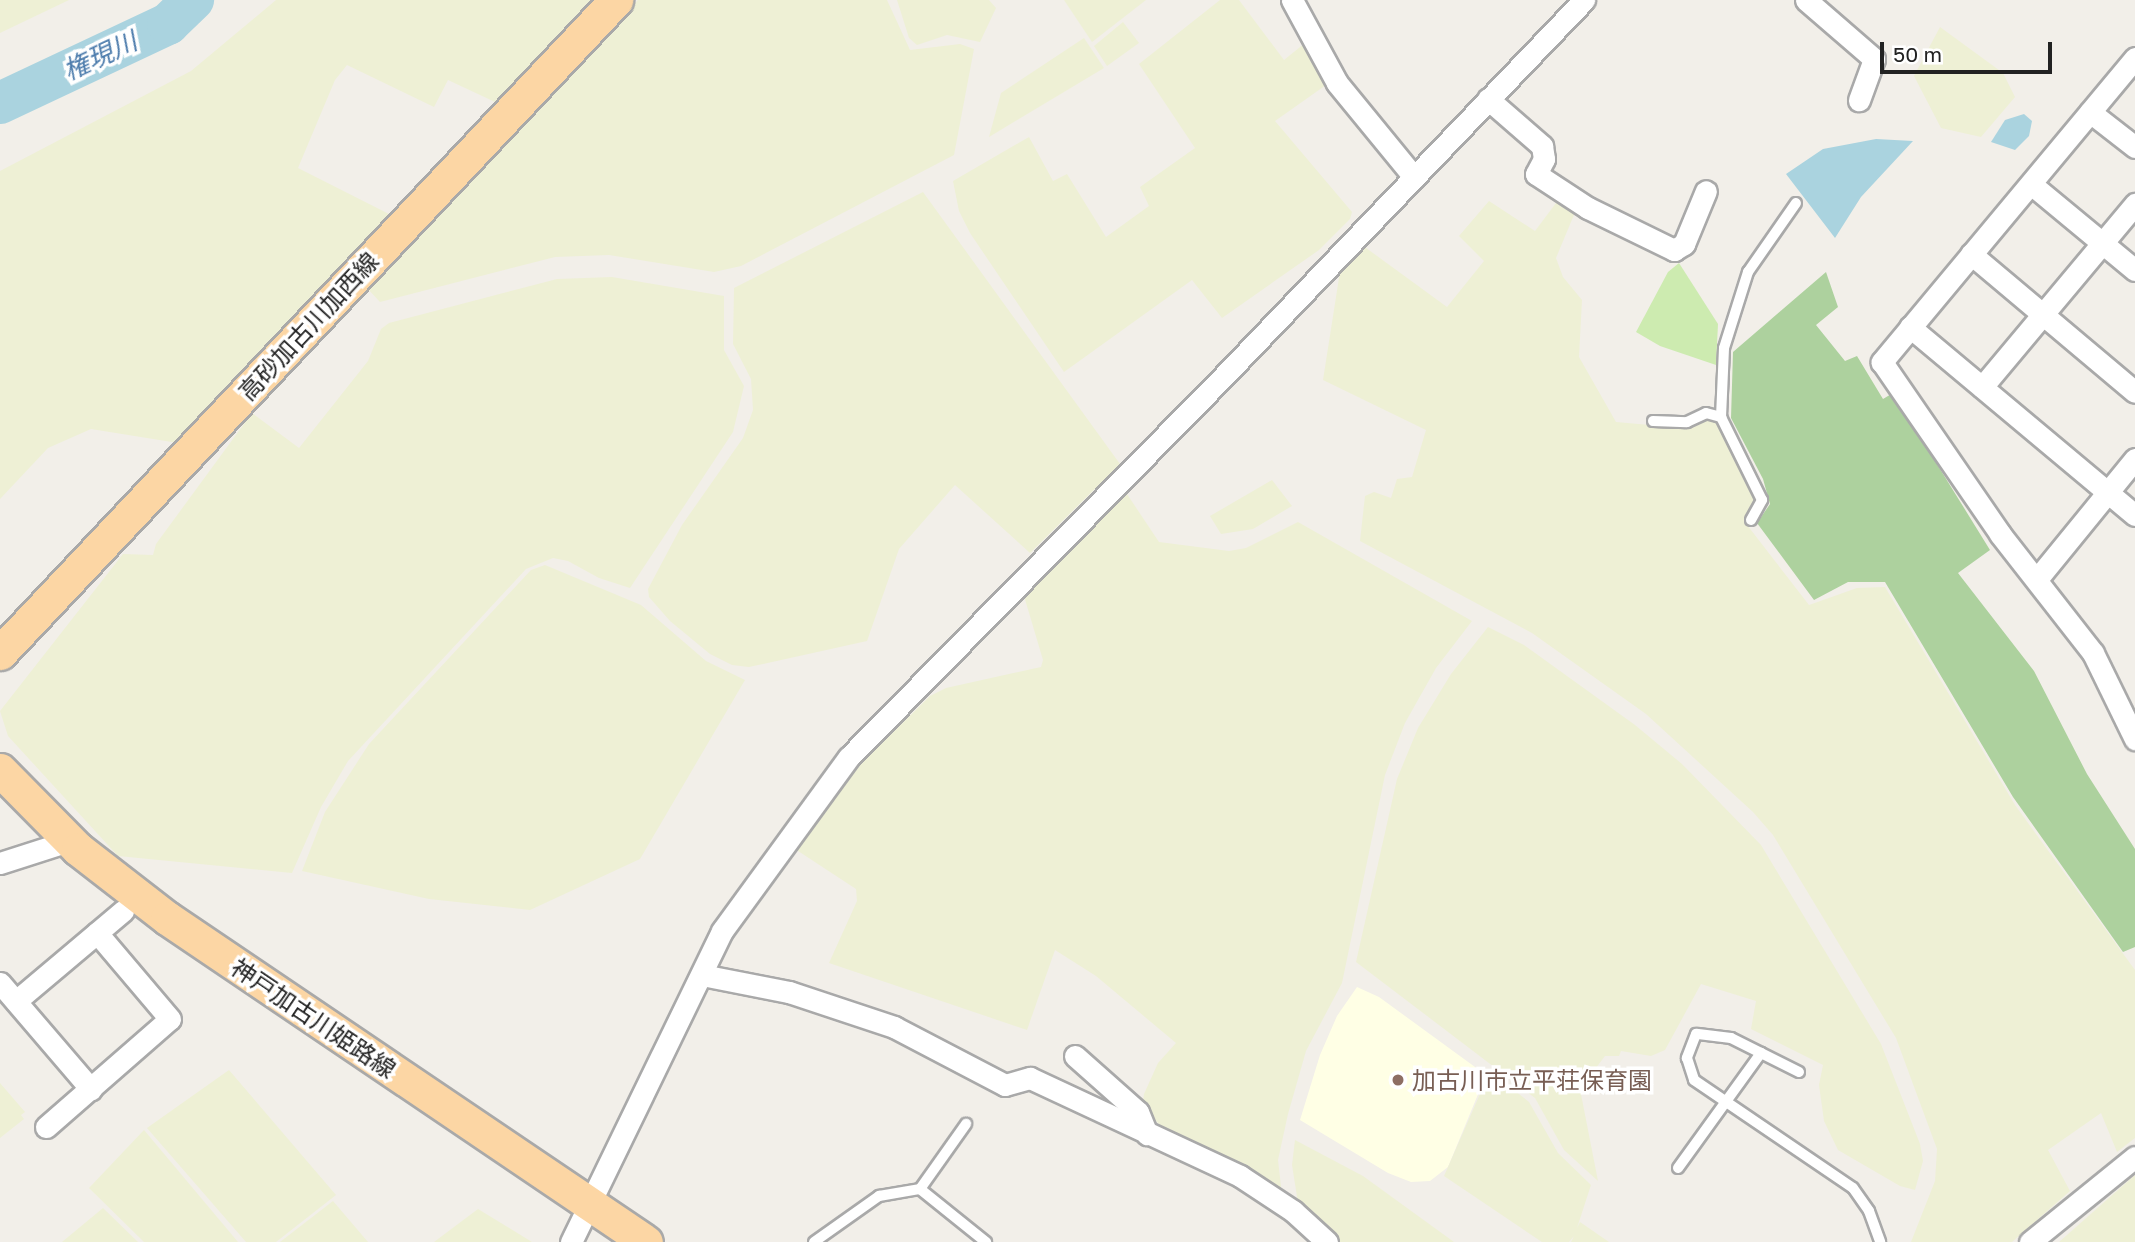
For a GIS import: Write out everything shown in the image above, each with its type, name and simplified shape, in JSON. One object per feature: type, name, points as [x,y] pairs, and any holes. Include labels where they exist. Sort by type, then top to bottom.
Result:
[{"type":"main road","name":"高砂加古川加西線","points":[[0,653],[616,0]]},
{"type":"main road","name":"神戸加古川姫路線","points":[[0,770],[69,841],[167,918],[646,1242]]},
{"type":"street","points":[[1292,0],[1337,83],[1414,177]]},
{"type":"street","points":[[571,1242],[722,930],[849,757],[1583,0]]},
{"type":"street","points":[[1806,0],[1874,59],[1858,100]]},
{"type":"street","points":[[2134,732],[2093,653],[2000,534],[1882,362],[2135,58]]},
{"type":"street","points":[[1488,99],[1542,146],[1544,159],[1536,174],[1588,208],[1674,250],[1684,244],[1706,191]]},
{"type":"street","points":[[2090,112],[2135,147]]},
{"type":"street","points":[[2031,184],[2135,270]]},
{"type":"street","points":[[1982,387],[2135,204]]},
{"type":"street","points":[[1971,254],[2135,391]]},
{"type":"street","points":[[1910,327],[2135,515]]},
{"type":"street","points":[[2037,579],[2135,459]]},
{"type":"street","points":[[0,863],[69,841]]},
{"type":"street","points":[[16,1001],[123,911]]},
{"type":"street","points":[[46,1127],[170,1019],[97,933]]},
{"type":"street","points":[[702,975],[789,992],[894,1027],[1005,1085],[1030,1078],[1240,1176],[1293,1212],[1327,1242]]},
{"type":"street","points":[[0,983],[91,1089]]},
{"type":"street","points":[[1075,1056],[1138,1112],[1147,1134]]},
{"type":"street","points":[[2030,1242],[2135,1157]]},
{"type":"lane","points":[[1751,520],[1762,500],[1721,417],[1724,348],[1730,322],[1748,272],[1796,203]]},
{"type":"lane","points":[[1653,421],[1687,422],[1706,413],[1721,417]]},
{"type":"lane","points":[[1799,1072],[1731,1038],[1696,1034],[1688,1058],[1694,1080],[1853,1188],[1870,1211],[1880,1242]]},
{"type":"lane","points":[[1678,1168],[1761,1053]]},
{"type":"lane","points":[[814,1242],[879,1196],[920,1189],[966,1124]]},
{"type":"lane","points":[[920,1189],[986,1242]]},
{"type":"shaded area","points":[[0,0],[69,0],[0,33]]},
{"type":"shaded area","points":[[276,0],[593,0],[495,102],[448,80],[434,107],[347,65],[335,80],[298,168],[389,214],[178,443],[91,429],[48,448],[0,499],[0,171],[191,71]]},
{"type":"shaded area","points":[[638,0],[887,0],[910,50],[960,44],[974,49],[954,155],[741,266],[714,272],[609,255],[555,257],[380,302],[366,287]]},
{"type":"shaded area","points":[[897,0],[989,0],[996,8],[980,42],[947,35],[917,45],[909,38]]},
{"type":"shaded area","points":[[1064,0],[1146,0],[1092,42]]},
{"type":"shaded area","points":[[1220,0],[1239,0],[1284,60],[1305,43],[1326,85],[1275,121],[1352,212],[1350,219],[1319,250],[1222,318],[1192,280],[1064,372],[970,233],[959,211],[953,181],[1029,137],[1053,181],[1067,174],[1106,237],[1149,206],[1140,187],[1195,148],[1139,64]]},
{"type":"shaded area","points":[[1123,22],[1139,43],[1107,66],[1094,46]]},
{"type":"shaded area","points":[[1940,27],[2003,73],[2015,97],[1981,137],[1941,128],[1914,76]]},
{"type":"shaded area","points":[[1084,38],[1104,68],[989,137],[1001,93]]},
{"type":"shaded area","points":[[923,192],[1120,464],[1030,553],[955,485],[899,549],[867,641],[749,667],[732,665],[710,654],[670,621],[649,597],[648,589],[682,525],[743,438],[753,410],[751,379],[733,344],[734,288]]},
{"type":"shaded area","points":[[1559,199],[1576,210],[1556,258],[1563,277],[1582,300],[1579,357],[1616,422],[1661,426],[1705,417],[1719,423],[1757,500],[1744,521],[1809,605],[1857,588],[1885,587],[2015,805],[2135,970],[2135,1138],[2117,1152],[2101,1113],[2048,1150],[2070,1191],[2012,1242],[1911,1242],[1935,1181],[1937,1149],[1896,1038],[1773,835],[1753,812],[1646,714],[1532,633],[1360,541],[1365,496],[1374,492],[1391,498],[1397,479],[1412,477],[1426,430],[1323,380],[1341,265],[1362,245],[1447,307],[1484,261],[1459,236],[1489,201],[1535,231]]},
{"type":"shaded area","points":[[612,277],[724,296],[724,350],[744,386],[733,432],[630,588],[599,578],[568,561],[553,558],[526,569],[348,761],[321,807],[292,873],[118,856],[8,736],[0,711],[123,554],[153,555],[156,544],[252,413],[299,448],[368,361],[381,329],[389,323],[557,279]]},
{"type":"shaded area","points":[[1272,480],[1292,506],[1253,529],[1221,534],[1210,516]]},
{"type":"shaded area","points":[[1127,494],[1159,542],[1229,551],[1246,548],[1298,522],[1472,621],[1436,668],[1405,723],[1385,775],[1342,983],[1306,1051],[1288,1114],[1278,1160],[1282,1195],[1160,1133],[1161,1126],[1142,1107],[1144,1094],[1158,1063],[1176,1043],[1096,976],[1055,950],[1027,1030],[829,963],[857,901],[856,889],[792,847],[862,763],[930,696],[946,688],[1041,667],[1043,660],[1024,596]]},
{"type":"shaded area","points":[[545,565],[641,605],[706,661],[745,680],[640,859],[530,910],[429,899],[302,871],[325,812],[369,744],[531,570]]},
{"type":"shaded area","points":[[1488,627],[1524,645],[1635,725],[1682,764],[1761,845],[1881,1044],[1920,1144],[1923,1161],[1915,1190],[1900,1186],[1838,1150],[1824,1121],[1819,1085],[1823,1065],[1751,1029],[1756,1001],[1701,984],[1665,1050],[1651,1056],[1621,1051],[1619,1056],[1605,1056],[1580,1089],[1598,1181],[1564,1150],[1535,1098],[1356,962],[1397,779],[1418,728],[1451,674]]},
{"type":"shaded area","name":"加古川市立平荘保育園","points":[[1357,987],[1379,997],[1486,1075],[1448,1167],[1430,1181],[1411,1182],[1388,1173],[1300,1120],[1320,1055],[1337,1016]]},
{"type":"shaded area","points":[[229,1070],[336,1195],[276,1242],[246,1242],[147,1128]]},
{"type":"shaded area","points":[[1490,1071],[1529,1102],[1558,1153],[1591,1185],[1577,1228],[1580,1222],[1609,1242],[1571,1242],[1574,1236],[1569,1242],[1542,1242],[1444,1176]]},
{"type":"shaded area","points":[[0,1083],[25,1112],[21,1115],[24,1119],[0,1138]]},
{"type":"shaded area","points":[[144,1130],[238,1242],[144,1242],[89,1188]]},
{"type":"shaded area","points":[[1295,1140],[1363,1176],[1454,1242],[1339,1242],[1298,1203],[1292,1165]]},
{"type":"shaded area","points":[[2135,1175],[2135,1242],[2059,1242]]},
{"type":"shaded area","points":[[333,1201],[368,1242],[280,1242]]},
{"type":"shaded area","points":[[103,1208],[138,1242],[62,1242]]},
{"type":"shaded area","points":[[478,1209],[532,1242],[434,1242]]},
{"type":"green space","points":[[1679,263],[1718,324],[1716,365],[1660,346],[1636,332],[1668,272]]},
{"type":"green space","points":[[1826,272],[1838,307],[1816,325],[1845,361],[1857,356],[1883,399],[1893,393],[1990,550],[1958,573],[2034,671],[2087,774],[2135,849],[2135,947],[2123,952],[2013,797],[1885,582],[1848,582],[1814,600],[1757,523],[1770,504],[1763,479],[1731,418],[1733,352]]},
{"type":"water","points":[[2024,114],[2032,121],[2029,136],[2015,150],[1991,142],[2005,120]]},
{"type":"water","points":[[1876,139],[1913,141],[1861,197],[1835,238],[1786,174],[1823,149]]},
{"type":"waterway","name":"権現川","points":[[0,103],[168,24],[193,0]]},
{"type":"place","name":"加古川市立平荘保育園","points":[[1398,1080]]}]
